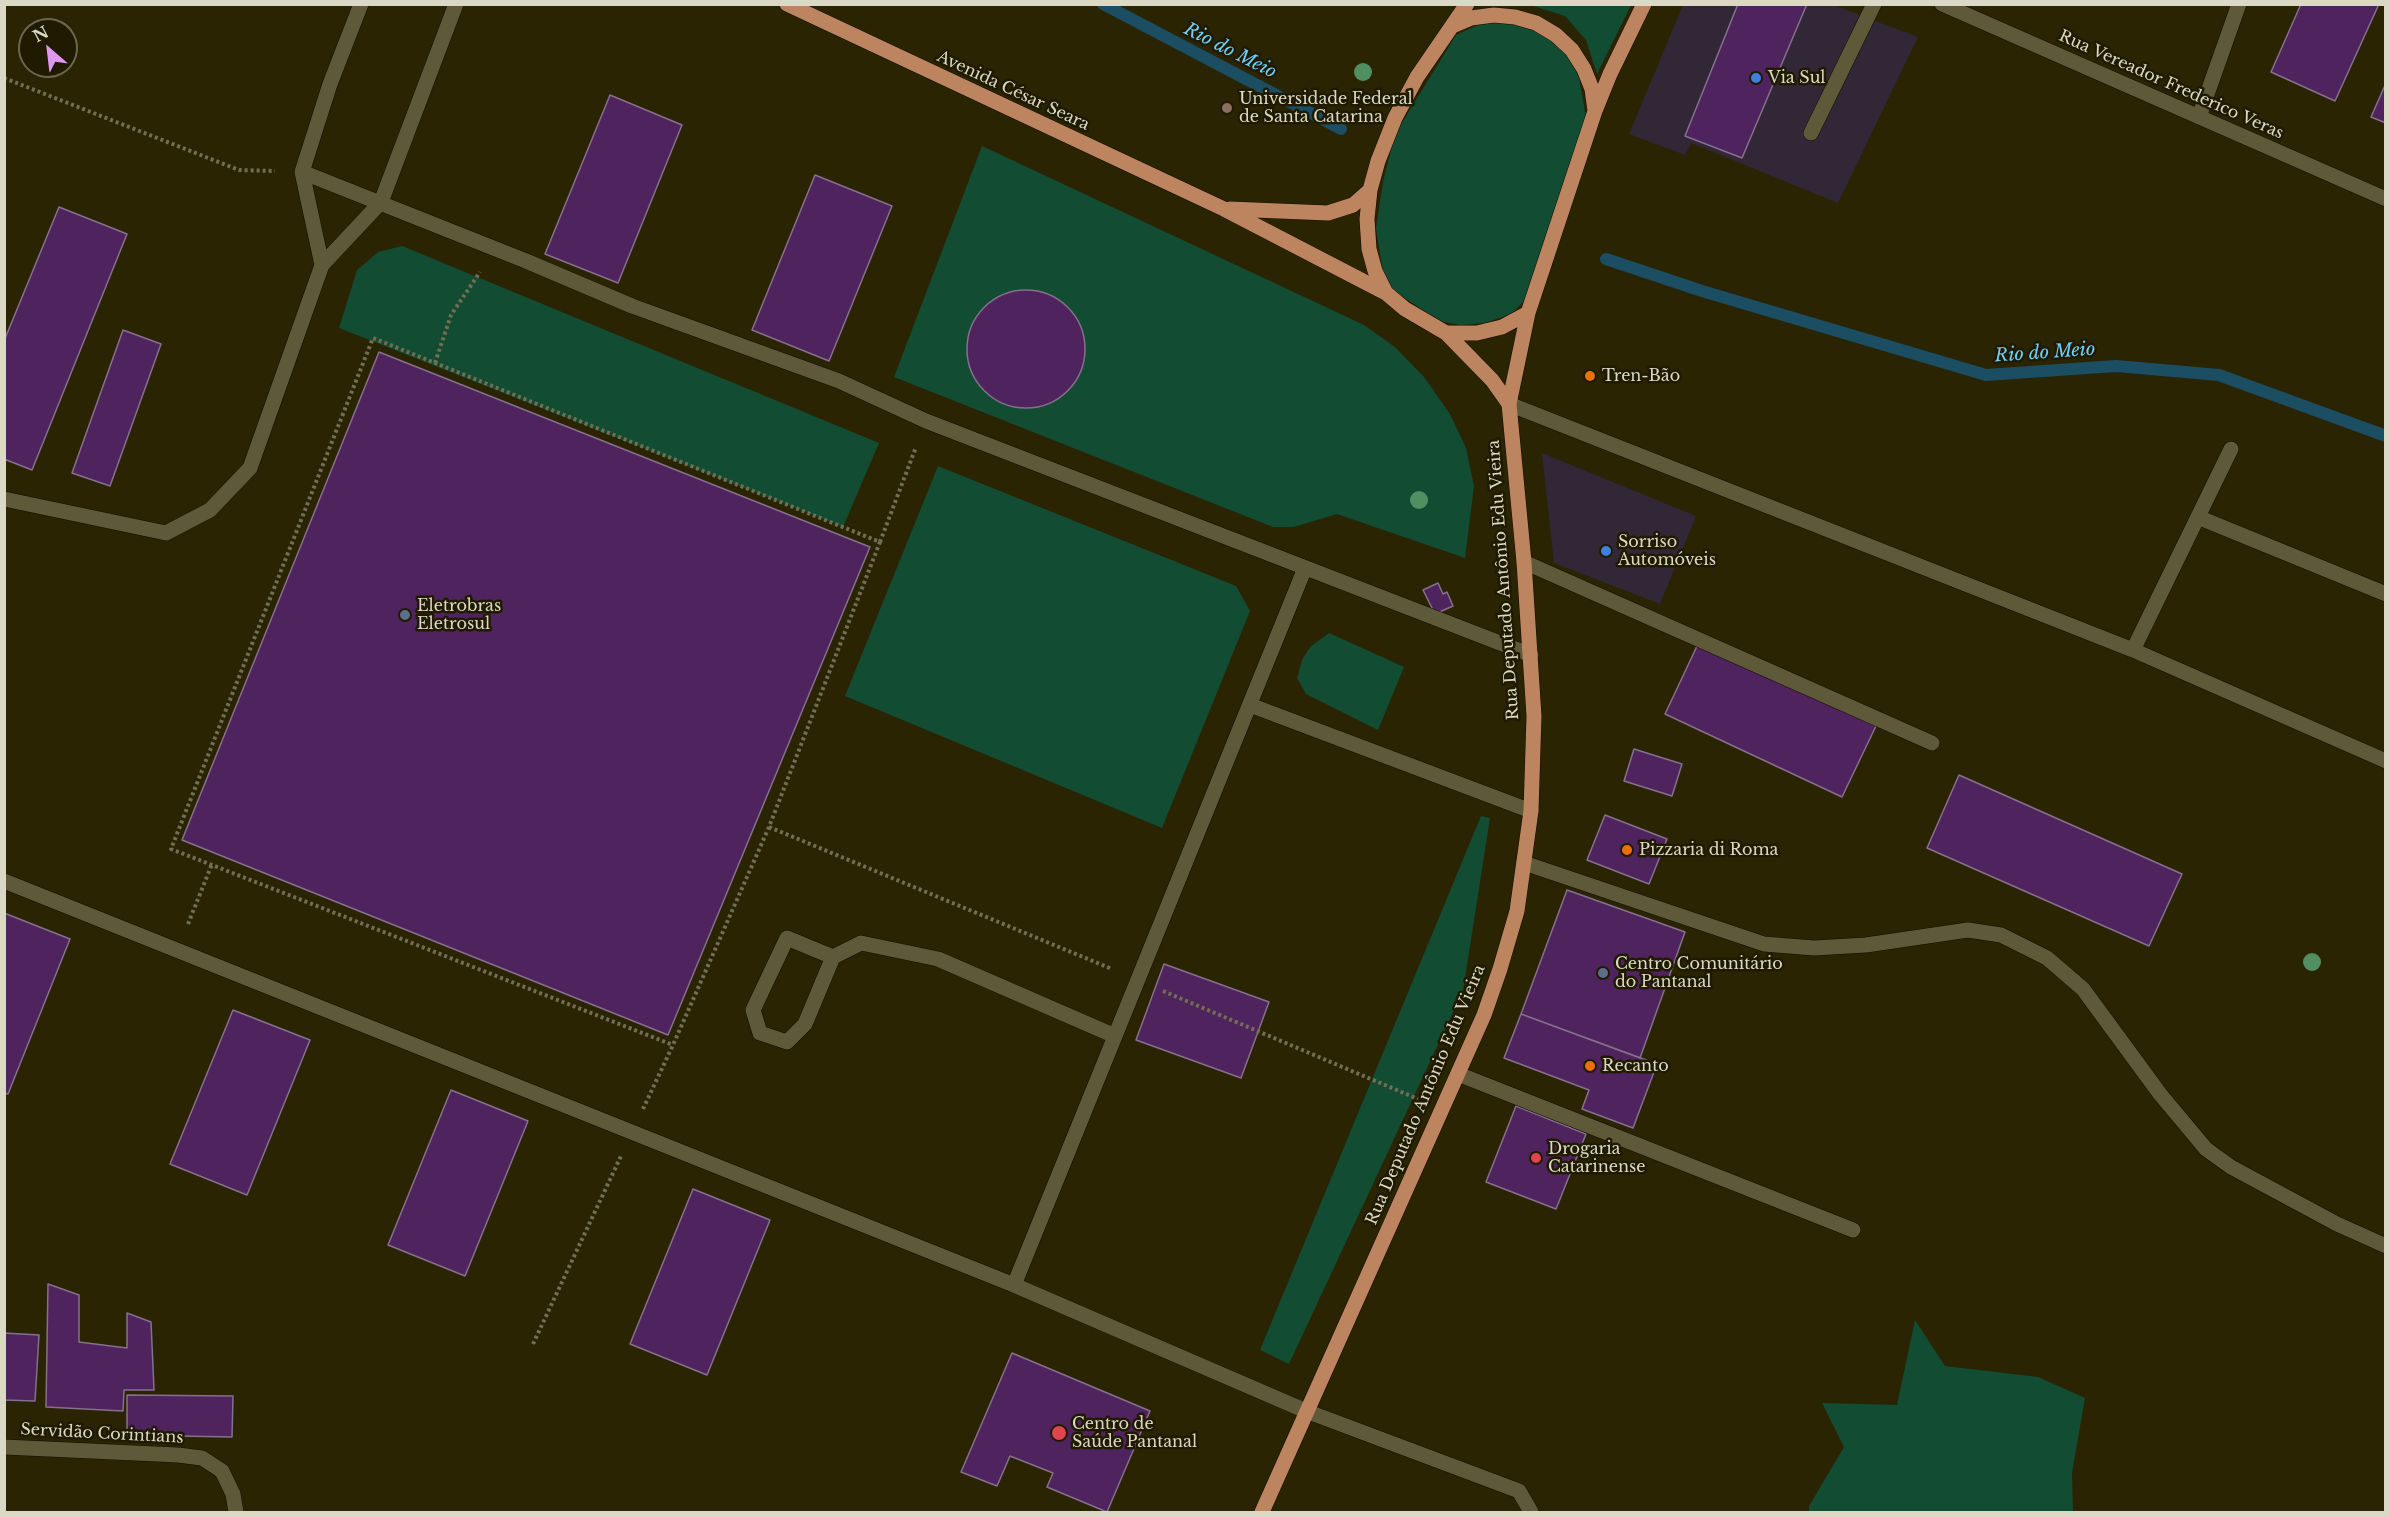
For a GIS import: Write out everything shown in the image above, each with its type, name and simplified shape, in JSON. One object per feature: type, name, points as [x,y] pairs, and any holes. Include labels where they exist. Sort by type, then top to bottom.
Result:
[{"type":"main road","name":"Avenida César Seara","points":[[787,4],[1224,209],[1386,293],[1405,309],[1446,333],[1492,380],[1509,404]]},
{"type":"main road","points":[[1386,293],[1375,271],[1369,249],[1367,219],[1370,190],[1378,161],[1395,118],[1417,77],[1467,4]]},
{"type":"main road","points":[[1595,111],[1644,4]]},
{"type":"main road","points":[[1450,26],[1471,18],[1494,15],[1515,17],[1536,23],[1556,35],[1572,50],[1588,79],[1595,111]]},
{"type":"main road","name":"Rua Deputado Antônio Edu Vieira","points":[[1262,1512],[1484,1015],[1517,911],[1531,811],[1534,716],[1524,561],[1509,404],[1528,313],[1595,111]]},
{"type":"main road","name":"Avenida César Seara","points":[[1224,209],[1328,213],[1353,205],[1370,190]]},
{"type":"main road","points":[[1446,333],[1477,333],[1502,327],[1528,313]]},
{"type":"street","points":[[322,265],[302,172],[330,84],[361,4]]},
{"type":"street","points":[[4,499],[166,533],[210,510],[250,468],[322,265],[381,202],[456,4]]},
{"type":"street","points":[[1811,133],[1874,4]]},
{"type":"street","name":"Rua Vereador Frederico Veras","points":[[1942,4],[2385,199]]},
{"type":"street","points":[[2199,117],[2240,4]]},
{"type":"street","points":[[302,172],[381,202],[632,306],[839,381],[926,421],[1531,655]]},
{"type":"street","points":[[1509,404],[2133,650],[2385,761]]},
{"type":"street","points":[[2133,650],[2200,518],[2231,449]]},
{"type":"street","points":[[2200,518],[2385,594]]},
{"type":"street","points":[[1524,561],[1932,743]]},
{"type":"street","points":[[1014,1286],[1305,568]]},
{"type":"street","points":[[1250,705],[1531,811]]},
{"type":"street","points":[[1524,863],[1764,944],[1814,948],[1866,945],[1968,930],[2001,935],[2047,958],[2083,988],[2160,1094],[2206,1149],[2231,1167],[2337,1224],[2385,1246]]},
{"type":"street","points":[[4,881],[1014,1286],[1306,1411],[1519,1491],[1531,1512]]},
{"type":"street","points":[[833,957],[787,938],[753,1010],[760,1033],[787,1042],[805,1024],[833,957],[861,943],[938,959],[1115,1036]]},
{"type":"street","points":[[1458,1074],[1853,1230]]},
{"type":"street","name":"Servidão Corintians","points":[[4,1447],[202,1458],[222,1471],[233,1494],[236,1512]]},
{"type":"path","points":[[4,78],[239,170],[302,172]]},
{"type":"path","points":[[435,363],[451,315],[495,249]]},
{"type":"path","points":[[673,1045],[171,849],[373,339],[880,542]]},
{"type":"path","points":[[533,1344],[673,1045],[769,826],[926,421]]},
{"type":"path","points":[[769,826],[1443,1109]]},
{"type":"path","points":[[192,915],[212,864]]},
{"type":"shaded area","points":[[1683,5],[1833,5],[1918,37],[1838,203],[1691,143],[1685,155],[1629,134]]},
{"type":"shaded area","points":[[1542,453],[1696,516],[1660,604],[1554,563]]},
{"type":"green space","points":[[1530,5],[1631,5],[1597,74],[1586,40],[1565,16]]},
{"type":"green space","points":[[1508,22],[1530,27],[1550,39],[1568,54],[1579,78],[1587,123],[1543,243],[1525,300],[1511,314],[1485,323],[1461,325],[1439,321],[1393,290],[1383,273],[1376,228],[1383,182],[1395,134],[1456,35],[1482,23]]},
{"type":"green space","points":[[982,146],[1364,325],[1395,347],[1424,377],[1450,414],[1466,448],[1474,486],[1465,558],[1337,514],[1294,527],[1273,527],[894,377]]},
{"type":"green space","points":[[402,246],[879,443],[843,527],[339,328],[357,270],[378,252]]},
{"type":"green space","points":[[938,466],[1236,586],[1250,611],[1162,828],[845,696]]},
{"type":"green space","points":[[1329,633],[1404,667],[1378,730],[1306,694],[1297,678],[1302,660],[1310,647]]},
{"type":"green space","points":[[1481,816],[1490,818],[1463,991],[1289,1364],[1260,1350]]},
{"type":"green space","points":[[1915,1320],[1945,1366],[2038,1377],[2085,1398],[2072,1473],[2073,1512],[1809,1512],[1809,1506],[1844,1447],[1822,1403],[1897,1405]]},
{"type":"building","points":[[1738,4],[1807,4],[1742,158],[1685,136]]},
{"type":"building","points":[[2301,4],[2379,4],[2335,101],[2271,72]]},
{"type":"building","points":[[2386,83],[2386,123],[2371,117]]},
{"type":"building","points":[[610,95],[682,125],[618,283],[545,254]]},
{"type":"building","points":[[815,175],[892,206],[829,361],[752,330]]},
{"type":"building","points":[[59,207],[127,234],[32,470],[4,459],[4,341]]},
{"type":"building","points":[[1026,290],[1049,294],[1068,307],[1081,326],[1085,349],[1081,372],[1068,391],[1049,404],[1026,408],[1003,404],[984,391],[971,372],[967,349],[971,326],[984,307],[1003,294]]},
{"type":"building","points":[[123,330],[161,344],[110,486],[72,473]]},
{"type":"building","points":[[379,352],[870,547],[668,1035],[182,840]]},
{"type":"building","points":[[1438,583],[1443,594],[1447,592],[1453,606],[1435,614],[1423,590]]},
{"type":"building","points":[[1698,644],[1876,726],[1842,797],[1665,714]]},
{"type":"building","points":[[1634,749],[1682,764],[1672,796],[1624,781]]},
{"type":"building","points":[[1959,775],[2182,874],[2149,946],[1927,848]]},
{"type":"building","name":"Pizzaria di Roma","points":[[1605,815],[1667,839],[1649,884],[1587,860]]},
{"type":"building","name":"Centro Comunitário do Pantanal","points":[[1567,890],[1685,932],[1640,1058],[1521,1014]]},
{"type":"building","points":[[4,913],[70,939],[8,1094],[4,1093]]},
{"type":"building","points":[[1164,964],[1269,1002],[1241,1078],[1136,1040]]},
{"type":"building","points":[[233,1010],[310,1040],[247,1195],[170,1164]]},
{"type":"building","points":[[1521,1014],[1657,1064],[1633,1128],[1582,1109],[1589,1090],[1504,1058]]},
{"type":"building","points":[[451,1090],[528,1121],[465,1276],[388,1245]]},
{"type":"building","name":"Drogaria Catarinense","points":[[1516,1106],[1586,1134],[1556,1209],[1486,1182]]},
{"type":"building","points":[[693,1189],[770,1220],[707,1375],[630,1344]]},
{"type":"building","points":[[48,1284],[79,1295],[79,1342],[127,1348],[127,1313],[151,1322],[154,1390],[124,1390],[123,1411],[46,1407]]},
{"type":"building","points":[[4,1333],[39,1335],[35,1401],[4,1400]]},
{"type":"building","name":"Centro de Saúde Pantanal","points":[[1012,1353],[1150,1411],[1107,1512],[1047,1487],[1053,1473],[1010,1456],[997,1486],[961,1472]]},
{"type":"building","points":[[127,1395],[233,1396],[232,1437],[127,1435]]},
{"type":"waterway","name":"Rio do Meio","points":[[1103,4],[1341,129]]},
{"type":"waterway","name":"Rio do Meio","points":[[1606,259],[1702,291],[1986,375],[2116,366],[2219,375],[2386,436]]},
{"type":"place","name":"Via Sul","points":[[1756,78]]},
{"type":"place","name":"Universidade Federal de Santa Catarina","points":[[1227,108]]},
{"type":"place","name":"Tren-Bão","points":[[1590,376]]},
{"type":"place","name":"Sorriso Automóveis","points":[[1606,551]]},
{"type":"place","name":"Eletrobras Eletrosul","points":[[405,615]]},
{"type":"place","name":"Pizzaria di Roma","points":[[1627,850]]},
{"type":"place","name":"Centro Comunitário do Pantanal","points":[[1603,973]]},
{"type":"place","name":"Recanto","points":[[1590,1066]]},
{"type":"place","name":"Drogaria Catarinense","points":[[1536,1158]]},
{"type":"place","name":"Centro de Saúde Pantanal","points":[[1059,1433]]}]
